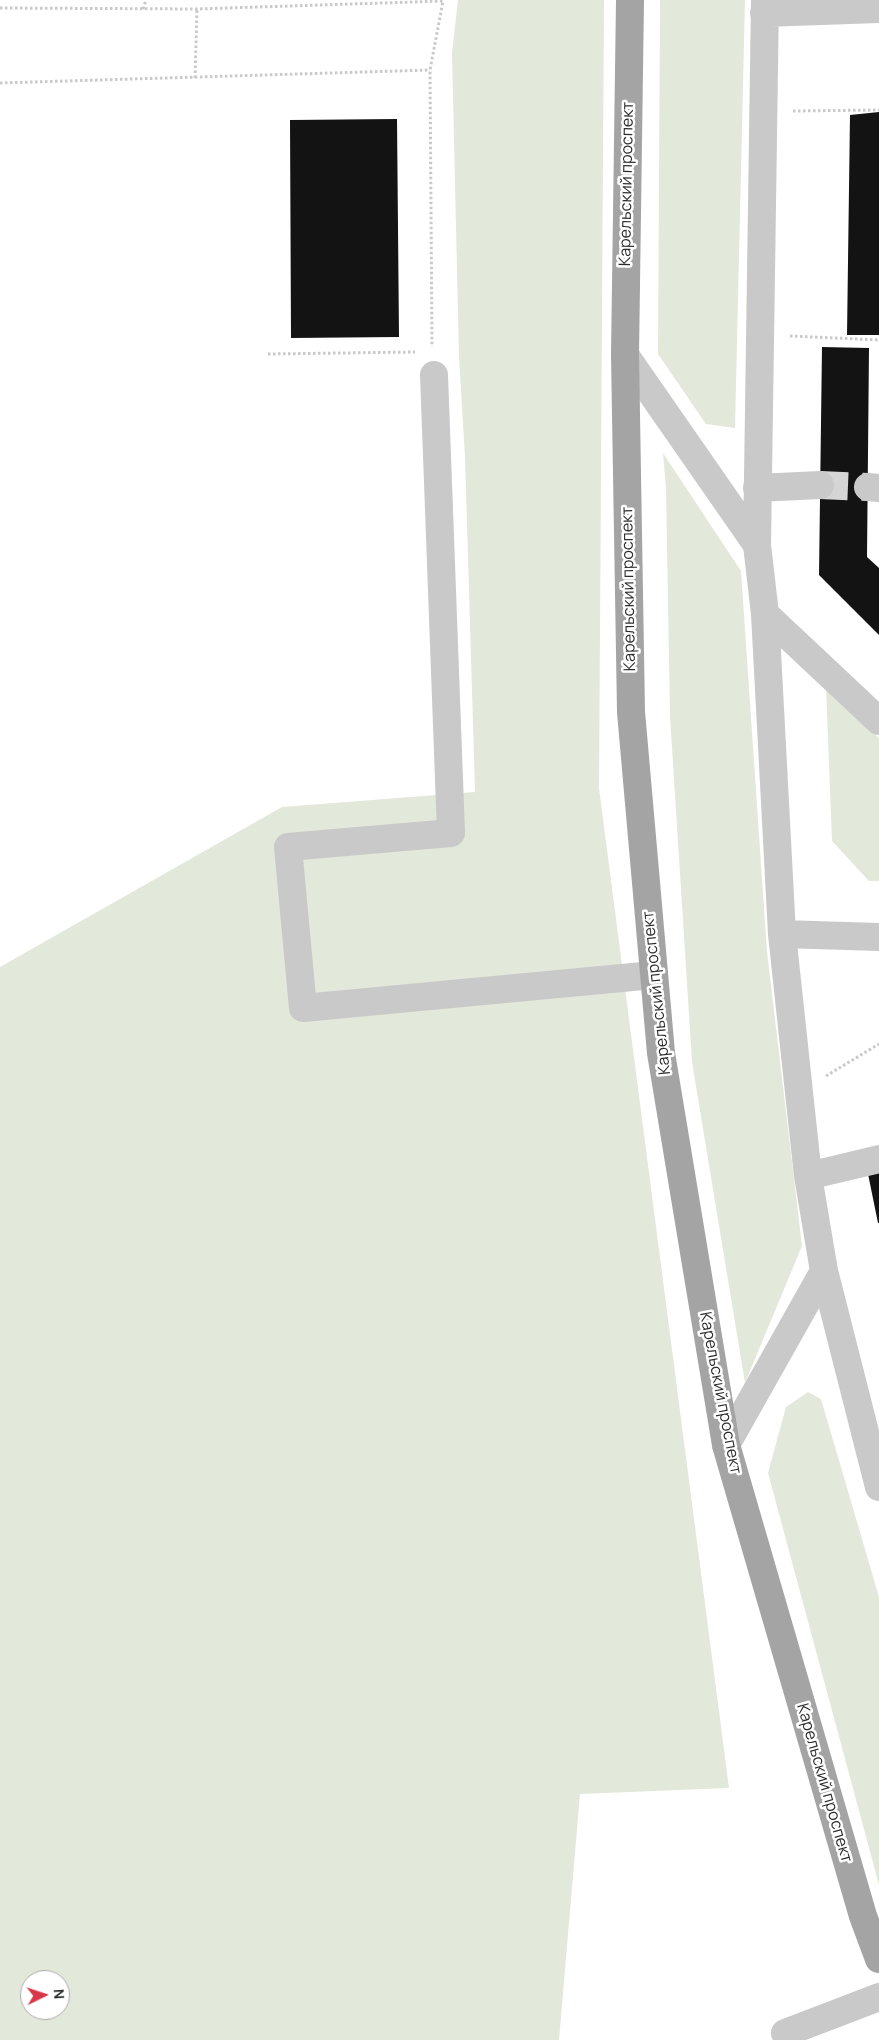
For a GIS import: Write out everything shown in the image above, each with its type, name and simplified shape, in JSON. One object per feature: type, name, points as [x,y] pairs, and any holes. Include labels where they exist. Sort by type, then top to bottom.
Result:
[{"type":"main road","name":"Карельский проспект","points":[[630,0],[625,355],[631,712],[661,1053],[726,1445],[862,1916],[879,1959]]},
{"type":"street","points":[[879,9],[764,6],[756,546],[765,614],[782,934],[808,1176],[824,1271],[873,1441],[879,1487]]},
{"type":"street","points":[[625,355],[756,546]]},
{"type":"street","points":[[429,360],[452,833],[288,847],[303,1008],[654,975]]},
{"type":"street","points":[[757,488],[820,485]]},
{"type":"street","points":[[765,614],[879,721]]},
{"type":"street","points":[[782,934],[879,937]]},
{"type":"street","points":[[808,1176],[879,1159]]},
{"type":"street","points":[[726,1445],[824,1271]]},
{"type":"street","points":[[785,2033],[879,1997]]},
{"type":"path","points":[[143,9],[146,0]]},
{"type":"path","points":[[0,8],[197,9],[443,0],[430,70],[429,360],[268,354]]},
{"type":"path","points":[[195,78],[197,9]]},
{"type":"path","points":[[0,83],[430,70]]},
{"type":"path","points":[[763,111],[879,110]]},
{"type":"path","points":[[760,335],[879,340]]},
{"type":"path","points":[[799,1093],[879,1044]]},
{"type":"green space","points":[[458,0],[604,0],[599,788],[729,1788],[580,1794],[559,2040],[0,2040],[0,967],[282,807],[475,792],[465,457],[459,357],[452,53]]},
{"type":"green space","points":[[660,0],[745,0],[735,428],[706,424],[658,354]]},
{"type":"green space","points":[[663,453],[741,571],[767,952],[802,1246],[745,1383],[692,1062],[670,716],[666,488]]},
{"type":"green space","points":[[826,687],[879,738],[879,881],[869,881],[832,841]]},
{"type":"green space","points":[[808,1392],[821,1399],[879,1597],[879,1885],[768,1473],[786,1407]]},
{"type":"building","points":[[879,112],[879,335],[847,335],[850,115]]},
{"type":"building","points":[[397,119],[399,337],[291,338],[290,120]]},
{"type":"building","points":[[822,347],[869,348],[867,557],[879,568],[879,635],[819,575]]},
{"type":"building","points":[[879,1166],[879,1223],[878,1223],[867,1169]]},
{"type":"tunnel","points":[[820,485],[868,487]]}]
